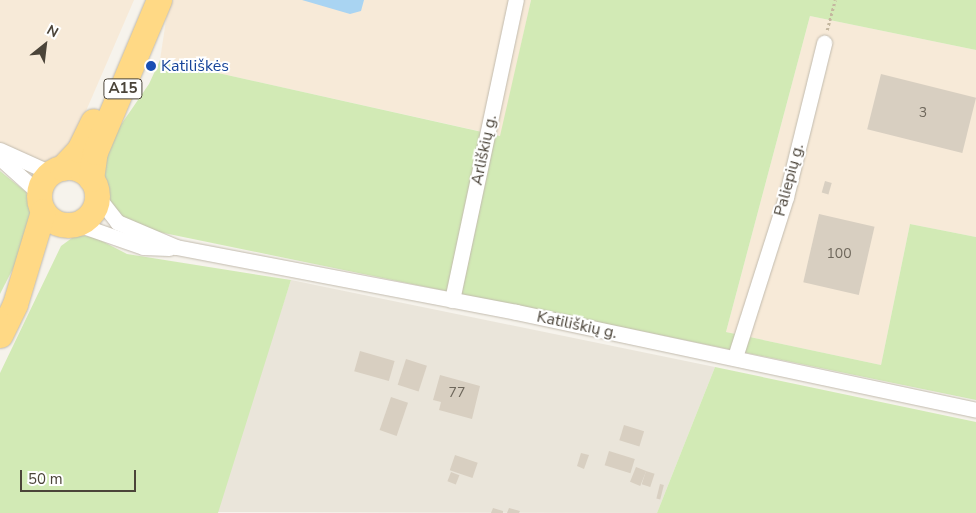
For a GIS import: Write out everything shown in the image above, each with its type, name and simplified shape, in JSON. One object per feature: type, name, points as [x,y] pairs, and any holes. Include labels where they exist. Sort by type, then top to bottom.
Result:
[{"type":"highway","name":"A15","points":[[0,336],[15,304],[49,186],[87,136],[143,0]]},
{"type":"highway","name":"A15","points":[[15,304],[73,224],[89,216],[94,187],[96,152],[159,0]]},
{"type":"highway","points":[[73,224],[54,222],[49,186],[78,169],[94,187]]},
{"type":"street","name":"Arliškių g.","points":[[452,300],[516,0]]},
{"type":"street","name":"Paliepių g.","points":[[735,357],[786,198],[824,43]]},
{"type":"street","points":[[0,150],[49,186]]},
{"type":"street","points":[[0,158],[49,186]]},
{"type":"street","name":"Katiliškių g.","points":[[94,187],[117,222],[176,247]]},
{"type":"street","name":"Katiliškių g.","points":[[73,224],[143,247],[176,247],[452,300],[735,357],[976,410]]},
{"type":"path","points":[[824,43],[835,0]]},
{"type":"shaded area","points":[[0,0],[134,0],[73,141],[51,165],[0,143]]},
{"type":"shaded area","points":[[169,0],[531,0],[501,136],[160,60]]},
{"type":"shaded area","points":[[810,16],[976,50],[976,237],[910,224],[881,365],[726,332]]},
{"type":"shaded area","points":[[291,280],[715,367],[657,513],[215,512]]},
{"type":"green space","points":[[531,0],[976,0],[976,50],[810,16],[726,332],[881,365],[910,224],[976,237],[976,400],[154,231],[125,219],[109,201],[102,175],[109,142],[149,84],[160,60],[500,136]]},
{"type":"green space","points":[[0,171],[26,192],[32,212],[25,245],[0,294]]},
{"type":"green space","points":[[76,235],[94,237],[127,254],[291,280],[218,513],[0,513],[0,373],[61,246]]},
{"type":"green space","points":[[715,367],[976,422],[976,513],[657,513]]},
{"type":"water","points":[[302,0],[364,0],[361,11],[350,14]]},
{"type":"building","points":[[881,74],[976,98],[962,153],[867,129]]},
{"type":"building","points":[[825,181],[832,183],[828,194],[822,193]]},
{"type":"building","points":[[819,214],[875,227],[859,295],[803,282]]},
{"type":"building","points":[[360,351],[395,361],[389,381],[354,371]]},
{"type":"building","points":[[406,359],[427,366],[419,391],[398,385]]},
{"type":"building","points":[[440,375],[480,386],[472,419],[439,410],[441,402],[433,400]]},
{"type":"building","points":[[391,397],[408,403],[397,436],[380,430]]},
{"type":"building","points":[[624,425],[644,431],[639,446],[619,440]]},
{"type":"building","points":[[609,451],[635,459],[630,473],[605,465]]},
{"type":"building","points":[[581,453],[589,455],[584,469],[577,466]]},
{"type":"building","points":[[455,455],[478,463],[472,478],[450,470]]},
{"type":"building","points":[[636,467],[646,471],[640,486],[630,482]]},
{"type":"building","points":[[646,471],[655,474],[650,487],[642,484]]},
{"type":"building","points":[[451,472],[459,475],[456,485],[447,481]]},
{"type":"building","points":[[660,484],[664,485],[660,500],[656,499]]},
{"type":"building","points":[[493,508],[503,511],[503,513],[491,513]]},
{"type":"building","points":[[509,508],[520,511],[519,513],[507,513]]},
{"type":"place","name":"Katiliškės","points":[[151,66]]}]
